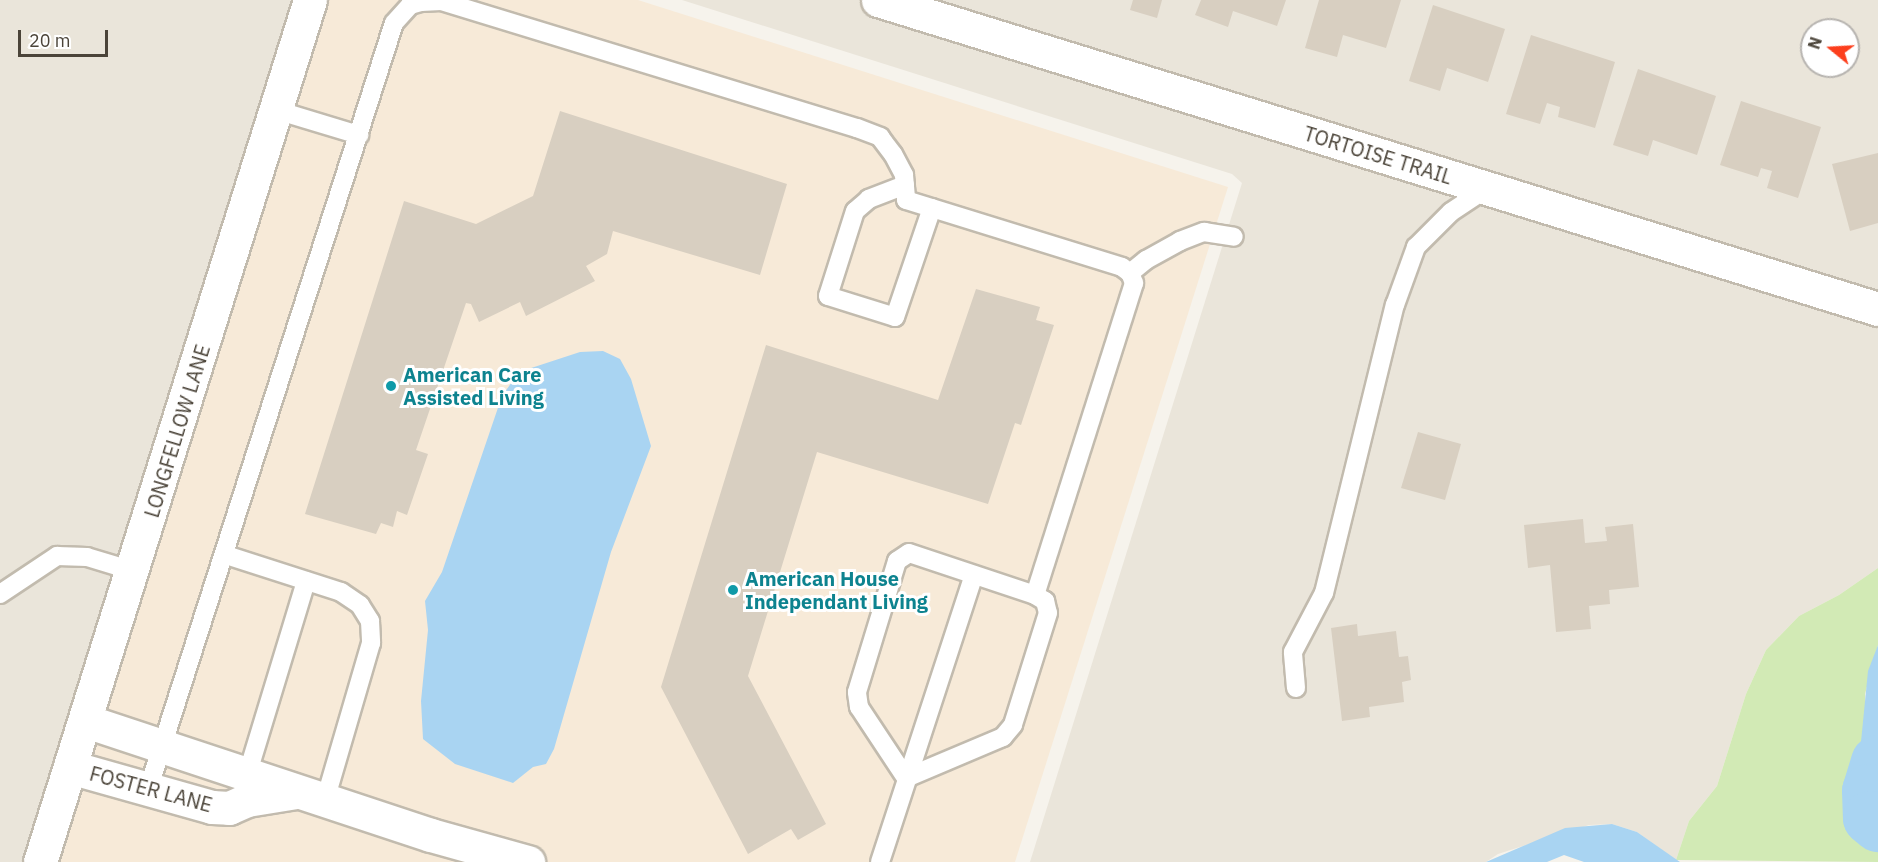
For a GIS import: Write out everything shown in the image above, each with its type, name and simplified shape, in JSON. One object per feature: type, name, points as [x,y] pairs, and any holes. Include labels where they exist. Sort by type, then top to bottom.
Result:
[{"type":"street","name":"LONGFELLOW LANE","points":[[40,862],[310,0]]},
{"type":"street","name":"TORTOISE TRAIL","points":[[878,0],[1878,309]]},
{"type":"street","name":"FOSTER LANE","points":[[86,721],[163,747],[243,789],[313,796],[528,862]]},
{"type":"street","name":"FOSTER LANE","points":[[70,767],[212,807],[229,808],[243,789]]},
{"type":"lane","points":[[148,790],[226,555],[359,135],[400,13],[410,5],[441,1],[880,137],[904,175],[906,200],[1122,267],[1130,273],[1134,283],[1035,595]]},
{"type":"lane","points":[[276,110],[359,135]]},
{"type":"lane","points":[[905,185],[869,199],[855,211],[828,296],[895,318],[932,208]]},
{"type":"lane","points":[[1296,688],[1293,652],[1324,593],[1395,305],[1416,248],[1451,212],[1487,188]]},
{"type":"lane","points":[[1130,273],[1146,260],[1180,241],[1204,232],[1234,237]]},
{"type":"lane","points":[[909,553],[1035,595],[1045,601],[1048,613],[1013,725],[1003,737],[906,778],[859,707],[857,692],[897,561],[909,553]]},
{"type":"lane","points":[[226,555],[341,592],[360,605],[370,621],[370,643],[313,796]]},
{"type":"lane","points":[[0,594],[57,556],[87,556],[133,571]]},
{"type":"lane","points":[[880,862],[974,574]]},
{"type":"lane","points":[[243,789],[306,581]]},
{"type":"shaded area","points":[[0,0],[302,0],[39,862],[0,862]]},
{"type":"shaded area","points":[[318,0],[638,0],[1228,187],[1015,862],[55,862]]},
{"type":"shaded area","points":[[682,0],[1878,0],[1878,568],[1839,595],[1799,616],[1766,650],[1746,694],[1717,786],[1689,821],[1676,860],[1637,832],[1612,824],[1589,825],[1498,854],[1486,862],[1030,862],[1242,183],[1232,174]]},
{"type":"green space","points":[[1878,568],[1878,645],[1865,694],[1868,784],[1878,795],[1878,862],[1676,860],[1689,821],[1717,786],[1746,694],[1766,650],[1799,616],[1839,595]]},
{"type":"water","points":[[603,351],[620,359],[631,379],[651,446],[611,552],[554,749],[546,764],[533,767],[513,783],[455,764],[423,739],[421,701],[428,630],[425,601],[442,572],[502,396],[519,372],[580,352]]},
{"type":"water","points":[[1878,645],[1878,795],[1868,784],[1859,762],[1868,671]]},
{"type":"water","points":[[1612,824],[1637,832],[1680,862],[1584,862],[1564,855],[1547,862],[1486,862],[1565,828]]},
{"type":"building","points":[[1133,0],[1162,0],[1157,18],[1130,10]]},
{"type":"building","points":[[1201,0],[1286,0],[1277,26],[1233,11],[1228,27],[1195,15]]},
{"type":"building","points":[[1319,0],[1401,0],[1386,48],[1343,35],[1337,57],[1305,48]]},
{"type":"building","points":[[1433,5],[1505,29],[1488,82],[1447,68],[1440,91],[1409,81]]},
{"type":"building","points":[[1531,35],[1615,62],[1595,128],[1558,117],[1560,107],[1547,103],[1540,124],[1506,114]]},
{"type":"building","points":[[1638,69],[1716,96],[1697,155],[1653,140],[1648,156],[1613,145]]},
{"type":"building","points":[[1741,101],[1821,127],[1798,198],[1767,188],[1772,171],[1761,168],[1758,177],[1720,165]]},
{"type":"building","name":"American Care Assisted Living","points":[[560,111],[787,184],[760,275],[613,231],[607,254],[586,266],[595,281],[526,316],[520,302],[479,322],[471,304],[466,303],[416,450],[428,454],[407,515],[397,511],[393,527],[381,523],[376,534],[305,514],[404,201],[476,224],[533,196]]},
{"type":"building","points":[[1878,153],[1878,223],[1850,231],[1832,164]]},
{"type":"building","name":"American House Independant Living","points":[[976,289],[1040,307],[1036,320],[1054,325],[1021,425],[1015,423],[988,504],[817,452],[748,676],[826,824],[798,840],[791,829],[748,854],[661,687],[766,345],[938,400]]},
{"type":"building","points":[[1418,432],[1461,444],[1445,500],[1401,488]]},
{"type":"building","points":[[1583,519],[1585,543],[1607,541],[1605,527],[1633,524],[1639,587],[1609,590],[1610,604],[1589,606],[1591,629],[1556,632],[1550,565],[1528,568],[1524,525]]},
{"type":"building","points":[[1357,624],[1358,636],[1396,631],[1399,657],[1408,656],[1411,680],[1402,682],[1404,702],[1369,707],[1370,717],[1342,721],[1331,628]]},
{"type":"waterway","points":[[1878,762],[1869,791],[1870,818],[1878,825]]},
{"type":"place","name":"American Care Assisted Living","points":[[391,386]]},
{"type":"place","name":"American House Independant Living","points":[[733,590]]}]
